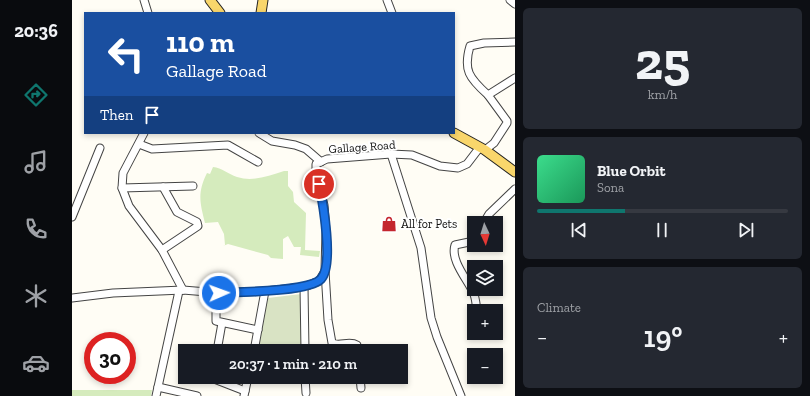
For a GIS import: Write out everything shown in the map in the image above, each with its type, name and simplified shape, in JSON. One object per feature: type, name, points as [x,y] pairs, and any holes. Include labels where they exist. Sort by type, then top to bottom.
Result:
[{"type":"main road","points":[[210,0],[219,12]]},
{"type":"main road","points":[[261,12],[263,0]]},
{"type":"main road","points":[[455,134],[482,149],[515,172]]},
{"type":"street","points":[[144,0],[148,12]]},
{"type":"street","points":[[387,0],[392,12]]},
{"type":"street","points":[[510,0],[515,4]]},
{"type":"street","points":[[515,42],[484,43],[470,46],[466,60],[470,75],[488,95],[515,78]]},
{"type":"street","name":"Gallage Road","points":[[325,271],[326,231],[324,205],[316,174],[316,164],[327,159],[391,154],[412,155],[440,166],[458,168],[467,164],[482,149],[494,144],[507,124],[507,121],[488,95]]},
{"type":"street","points":[[144,134],[123,173],[122,188],[129,206],[162,250],[181,290],[156,396]]},
{"type":"street","points":[[262,134],[272,141],[295,145],[306,149],[321,162]]},
{"type":"street","points":[[139,144],[152,149],[228,145],[258,162]]},
{"type":"street","points":[[72,217],[100,148]]},
{"type":"street","points":[[391,154],[420,248],[431,318],[437,337],[461,396]]},
{"type":"street","points":[[122,188],[194,186]]},
{"type":"street","points":[[162,250],[198,226],[197,222],[177,212],[163,187]]},
{"type":"street","points":[[488,216],[515,189]]},
{"type":"street","points":[[467,243],[456,245],[454,250],[455,258],[474,294],[476,304]]},
{"type":"street","points":[[72,298],[113,293],[181,290],[219,293],[265,291],[304,287],[319,281],[325,271]]},
{"type":"street","points":[[325,271],[328,320],[332,343],[353,342],[356,344]]},
{"type":"street","points":[[304,287],[305,344]]},
{"type":"street","points":[[255,344],[265,291]]},
{"type":"street","points":[[219,293],[216,308],[216,321],[258,330]]},
{"type":"street","points":[[218,344],[222,323]]},
{"type":"street","points":[[225,384],[244,393]]},
{"type":"street","points":[[306,384],[306,393]]},
{"type":"street","points":[[361,384],[361,388]]},
{"type":"street","points":[[158,386],[184,395],[197,396]]},
{"type":"green space","points":[[213,167],[237,177],[249,179],[260,178],[288,171],[288,186],[293,192],[294,202],[306,213],[305,250],[320,251],[319,257],[300,255],[301,247],[294,247],[288,236],[283,239],[283,259],[271,258],[268,255],[228,244],[223,246],[225,245],[224,234],[218,222],[205,223],[200,198],[204,180],[207,173],[210,174]]},
{"type":"green space","points":[[301,294],[302,344],[259,344],[268,298]]},
{"type":"green space","points":[[72,390],[152,390],[151,396],[72,396]]},
{"type":"place","name":"All for Pets","points":[[389,224]]},
{"type":"route","points":[[219,293],[265,291],[304,287],[319,281],[322,278],[325,271],[326,231],[324,205],[319,184]]}]
